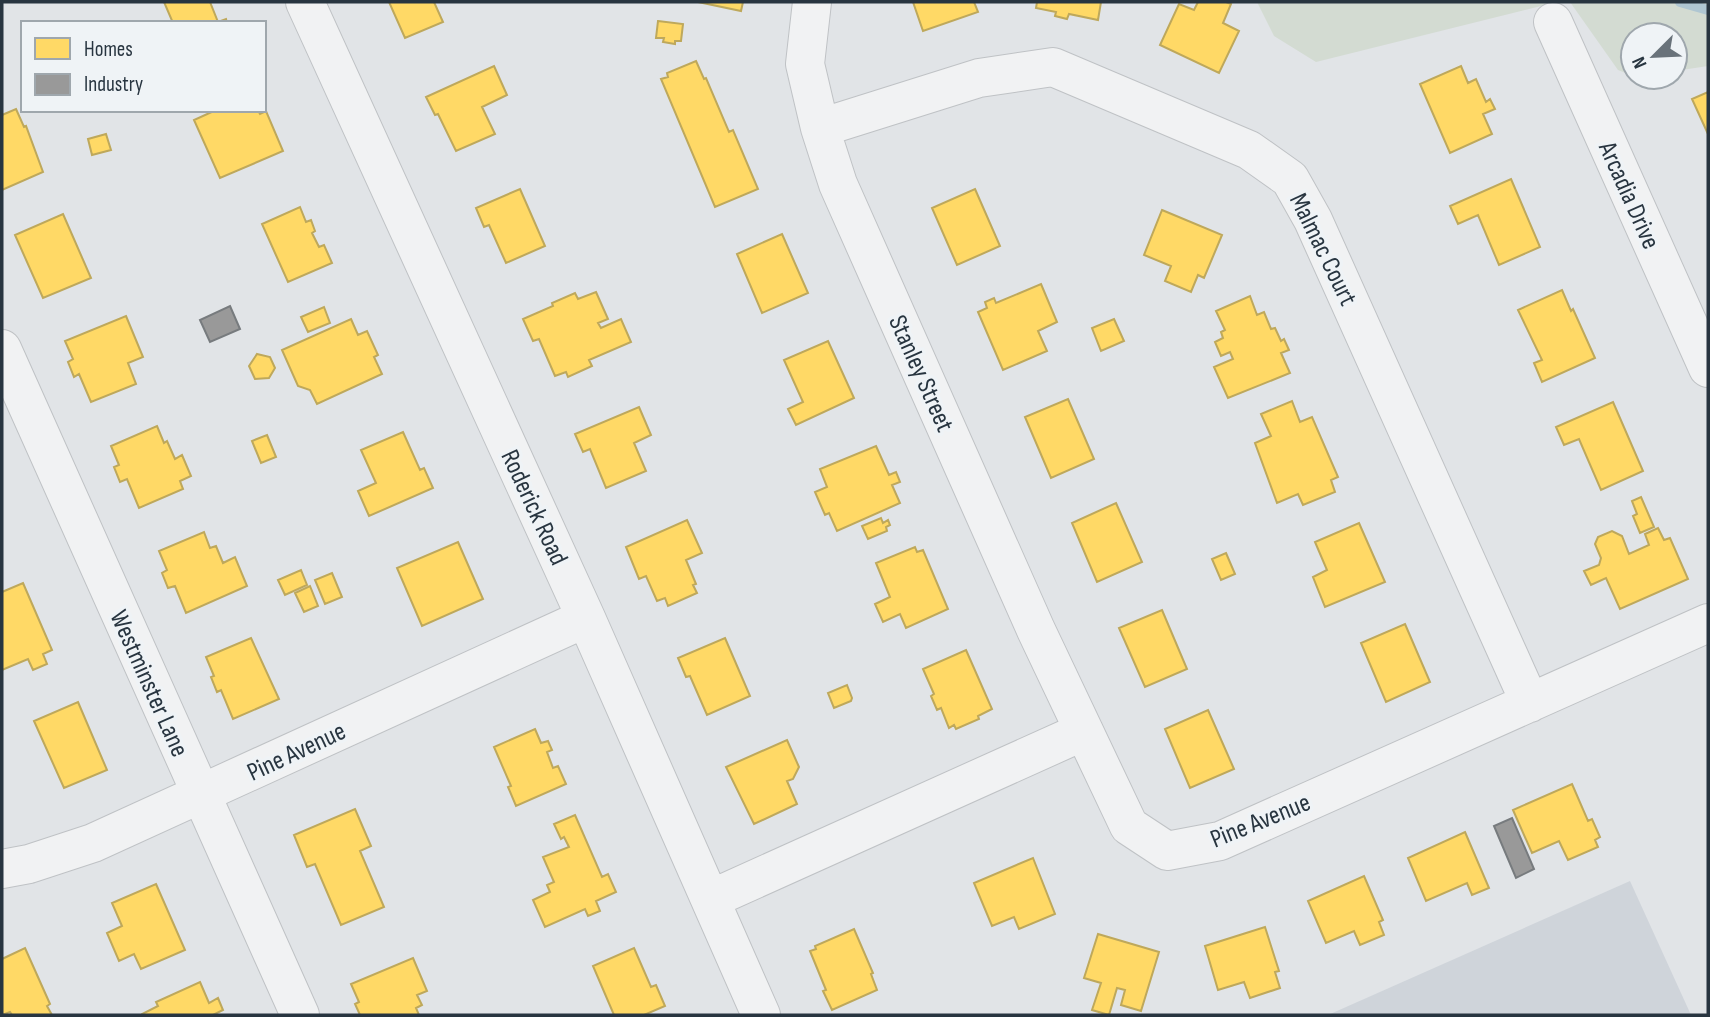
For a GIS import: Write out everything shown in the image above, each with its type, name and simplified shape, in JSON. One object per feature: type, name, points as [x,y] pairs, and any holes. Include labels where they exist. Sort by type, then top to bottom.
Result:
[{"type":"street","name":"Roderick Road","points":[[304,2],[586,618],[761,1015]]},
{"type":"street","name":"Stanley Street","points":[[812,2],[805,64],[820,128],[838,184],[1084,731]]},
{"type":"street","name":"Arcadia Drive","points":[[1553,22],[1708,368]]},
{"type":"street","name":"Malmac Court","points":[[820,128],[979,78],[1053,67],[1249,150],[1290,179],[1313,219],[1530,703]]},
{"type":"street","name":"Westminster Lane","points":[[2,349],[300,1015]]},
{"type":"street","name":"Pine Avenue","points":[[2,869],[29,864],[93,843],[586,618]]},
{"type":"street","name":"Pine Avenue","points":[[1084,731],[1129,826],[1167,851],[1220,841],[1708,623]]},
{"type":"street","points":[[711,899],[1084,731]]},
{"type":"shaded area","points":[[1257,2],[1557,2],[1316,62],[1274,36]]},
{"type":"shaded area","points":[[1570,2],[1708,2],[1708,66],[1689,69],[1689,21],[1619,21],[1618,70]]},
{"type":"shaded area","points":[[1630,881],[1691,1015],[1328,1015]]},
{"type":"building: Homes","points":[[164,2],[210,2],[218,21],[172,21]]},
{"type":"building: Homes","points":[[389,2],[434,2],[443,22],[405,38]]},
{"type":"building: Homes","points":[[698,2],[743,2],[741,11]]},
{"type":"building: Homes","points":[[913,2],[974,2],[978,12],[923,31]]},
{"type":"building: Homes","points":[[1037,2],[1101,2],[1098,20],[1069,14],[1067,19],[1055,16],[1056,12],[1036,8]]},
{"type":"building: Homes","points":[[1198,2],[1231,4],[1223,23],[1239,31],[1219,73],[1160,45],[1179,4],[1194,10]]},
{"type":"building: Homes","points":[[658,21],[683,24],[681,41],[675,41],[675,44],[663,42],[664,38],[656,38]]},
{"type":"building: Homes","points":[[696,61],[729,132],[733,130],[758,189],[715,207],[661,79],[668,77],[667,73]]},
{"type":"building: Homes","points":[[494,66],[507,95],[482,107],[495,134],[456,151],[438,114],[435,115],[426,97]]},
{"type":"building: Homes","points":[[1461,66],[1468,83],[1476,79],[1486,102],[1490,99],[1495,109],[1483,114],[1492,134],[1450,153],[1420,84]]},
{"type":"building: Homes","points":[[1708,92],[1708,134],[1692,99]]},
{"type":"building: Homes","points":[[16,109],[24,127],[26,126],[43,172],[2,190],[2,115]]},
{"type":"building: Homes","points":[[266,111],[283,151],[220,178],[194,120],[212,112],[260,114]]},
{"type":"building: Homes","points":[[106,134],[111,150],[92,155],[88,139]]},
{"type":"building: Homes","points":[[1511,179],[1540,247],[1499,265],[1478,215],[1458,224],[1450,206]]},
{"type":"building: Homes","points":[[520,189],[545,246],[506,263],[489,225],[484,227],[476,208]]},
{"type":"building: Homes","points":[[975,189],[1000,246],[957,265],[932,208]]},
{"type":"building: Homes","points":[[300,207],[306,222],[311,220],[315,231],[312,233],[319,247],[324,245],[332,263],[288,282],[262,224]]},
{"type":"building: Homes","points":[[1162,210],[1222,235],[1204,278],[1198,275],[1191,292],[1165,281],[1171,266],[1144,255]]},
{"type":"building: Homes","points":[[63,214],[91,278],[43,298],[15,235]]},
{"type":"building: Homes","points":[[782,234],[808,293],[762,313],[737,254]]},
{"type":"building: Homes","points":[[1041,284],[1057,322],[1038,331],[1047,351],[1003,370],[978,312],[987,308],[985,302],[994,298],[996,303]]},
{"type":"building: Homes","points":[[1562,290],[1595,358],[1542,382],[1534,363],[1542,360],[1518,310]]},
{"type":"building: Homes","points":[[596,292],[608,319],[598,323],[601,328],[621,319],[631,342],[589,360],[592,366],[568,377],[566,372],[555,376],[539,339],[533,341],[523,319],[575,293],[578,299]]},
{"type":"building: Homes","points":[[1250,296],[1257,315],[1264,312],[1271,329],[1275,328],[1281,341],[1284,339],[1289,350],[1281,353],[1290,373],[1228,398],[1214,367],[1233,359],[1230,352],[1221,356],[1215,342],[1223,338],[1221,332],[1225,330],[1216,311]]},
{"type":"building: Homes","points":[[324,307],[330,323],[308,332],[301,317]]},
{"type":"building: Homes","points":[[126,316],[143,357],[128,363],[136,384],[91,402],[79,374],[74,377],[68,362],[73,359],[65,341]]},
{"type":"building: Homes","points":[[351,319],[358,335],[367,331],[378,355],[374,357],[382,374],[317,404],[310,390],[298,386],[282,350]]},
{"type":"building: Homes","points":[[1114,319],[1124,341],[1101,351],[1092,328]]},
{"type":"building: Homes","points":[[828,341],[854,398],[796,425],[788,409],[803,402],[784,360]]},
{"type":"building: Homes","points":[[257,354],[270,357],[275,368],[269,378],[255,379],[249,366]]},
{"type":"building: Homes","points":[[1068,399],[1094,459],[1051,478],[1025,417]]},
{"type":"building: Homes","points":[[1292,401],[1300,422],[1312,417],[1338,477],[1331,480],[1335,492],[1303,505],[1298,494],[1277,503],[1255,443],[1271,436],[1261,414]]},
{"type":"building: Homes","points":[[1613,402],[1643,471],[1601,490],[1579,439],[1564,445],[1556,427]]},
{"type":"building: Homes","points":[[639,407],[651,435],[634,443],[646,471],[606,488],[590,449],[583,452],[575,434]]},
{"type":"building: Homes","points":[[157,426],[175,459],[182,455],[191,476],[180,481],[183,489],[139,508],[127,479],[120,482],[114,467],[119,465],[111,446]]},
{"type":"building: Homes","points":[[403,432],[420,470],[424,468],[433,488],[369,516],[358,491],[376,483],[361,450]]},
{"type":"building: Homes","points":[[267,435],[276,457],[261,463],[252,441]]},
{"type":"building: Homes","points":[[876,446],[889,475],[896,472],[900,482],[892,485],[900,503],[837,531],[829,513],[825,515],[815,492],[827,487],[820,469]]},
{"type":"building: Homes","points":[[1641,497],[1654,527],[1640,533],[1633,516],[1637,514],[1632,501]]},
{"type":"building: Homes","points":[[1116,503],[1142,562],[1097,582],[1072,523]]},
{"type":"building: Homes","points":[[881,518],[883,523],[888,520],[890,525],[886,527],[887,531],[868,539],[862,526]]},
{"type":"building: Homes","points":[[687,520],[702,553],[686,560],[697,593],[668,606],[665,598],[657,601],[646,576],[639,579],[626,547]]},
{"type":"building: Homes","points":[[1359,523],[1385,582],[1325,607],[1313,577],[1327,570],[1315,542]]},
{"type":"building: Homes","points":[[1658,528],[1664,540],[1670,538],[1688,579],[1620,609],[1606,578],[1591,585],[1584,571],[1599,565],[1601,558],[1595,544],[1598,537],[1612,531],[1622,536],[1629,554],[1649,545],[1645,534]]},
{"type":"building: Homes","points":[[204,532],[210,548],[216,546],[223,563],[235,557],[247,586],[186,613],[175,586],[168,588],[162,573],[167,570],[159,551]]},
{"type":"building: Homes","points":[[458,542],[483,599],[422,626],[397,568]]},
{"type":"building: Homes","points":[[915,547],[917,552],[923,550],[948,609],[906,628],[900,614],[883,622],[875,604],[890,597],[876,563]]},
{"type":"building: Homes","points":[[1226,553],[1235,574],[1221,580],[1212,559]]},
{"type":"building: Homes","points":[[301,570],[307,585],[285,595],[278,580]]},
{"type":"building: Homes","points":[[332,573],[342,597],[325,604],[315,580]]},
{"type":"building: Homes","points":[[23,583],[52,650],[43,654],[47,664],[33,670],[28,659],[2,670],[2,592]]},
{"type":"building: Homes","points":[[310,586],[318,606],[304,612],[295,593]]},
{"type":"building: Homes","points":[[1162,610],[1187,669],[1145,687],[1119,628]]},
{"type":"building: Homes","points":[[1405,624],[1430,682],[1386,702],[1361,643]]},
{"type":"building: Homes","points":[[251,638],[279,699],[233,719],[221,690],[217,692],[206,657]]},
{"type":"building: Homes","points":[[725,638],[750,696],[707,715],[690,676],[686,677],[678,658]]},
{"type":"building: Homes","points":[[966,650],[992,709],[978,716],[979,719],[956,729],[954,725],[949,728],[941,708],[937,710],[931,696],[934,694],[923,669]]},
{"type":"building: Homes","points":[[847,685],[851,701],[834,708],[828,693]]},
{"type":"building: Homes","points":[[78,702],[107,770],[64,788],[34,721]]},
{"type":"building: Homes","points":[[1208,710],[1234,769],[1190,788],[1165,729]]},
{"type":"building: Homes","points":[[535,729],[541,743],[548,741],[552,750],[547,752],[553,768],[558,766],[566,784],[516,806],[508,787],[511,786],[494,747]]},
{"type":"building: Homes","points":[[787,740],[799,767],[793,779],[787,781],[797,804],[754,824],[726,767]]},
{"type":"building: Homes","points":[[1572,784],[1588,821],[1592,819],[1600,837],[1595,840],[1598,847],[1568,860],[1559,841],[1532,853],[1513,810]]},
{"type":"building: Homes","points":[[355,809],[371,846],[360,851],[384,907],[341,925],[315,864],[307,867],[294,835]]},
{"type":"building: Homes","points":[[575,815],[602,877],[608,874],[616,892],[596,901],[600,911],[588,916],[585,909],[545,927],[533,900],[550,892],[547,885],[554,882],[543,857],[569,847],[564,837],[561,839],[554,824]]},
{"type":"building: Homes","points":[[1465,832],[1489,888],[1472,895],[1467,883],[1426,901],[1408,858]]},
{"type":"building: Homes","points":[[1033,858],[1055,914],[1019,929],[1014,917],[992,926],[974,883]]},
{"type":"building: Homes","points":[[1364,876],[1383,920],[1379,922],[1384,935],[1360,945],[1354,931],[1326,943],[1308,901]]},
{"type":"building: Homes","points":[[156,884],[185,950],[141,969],[134,954],[119,961],[107,933],[122,926],[112,903]]},
{"type":"building: Homes","points":[[1265,927],[1279,971],[1275,972],[1280,988],[1250,998],[1244,982],[1218,990],[1205,946]]},
{"type":"building: Homes","points":[[854,929],[873,973],[871,974],[877,990],[832,1010],[810,951],[816,949],[815,946]]},
{"type":"building: Homes","points":[[1098,934],[1159,952],[1141,1011],[1121,1005],[1125,990],[1117,988],[1109,1015],[1092,1010],[1101,983],[1084,978]]},
{"type":"building: Homes","points":[[25,948],[50,1004],[47,1006],[52,1015],[12,1015],[10,1012],[2,1015],[2,959]]},
{"type":"building: Homes","points":[[634,948],[651,987],[656,985],[665,1006],[644,1015],[614,1015],[593,966]]},
{"type":"building: Homes","points":[[413,958],[427,991],[417,995],[422,1005],[416,1008],[419,1015],[360,1015],[355,1004],[359,1002],[351,984]]},
{"type":"building: Homes","points":[[200,982],[209,1003],[218,998],[223,1010],[213,1015],[142,1015],[158,1006],[156,1002]]},
{"type":"building: Industry","points":[[230,306],[240,329],[210,342],[200,320]]},
{"type":"building: Industry","points":[[1512,818],[1534,869],[1516,878],[1494,826]]},
{"type":"waterway","points":[[1680,2],[1708,10]]}]
